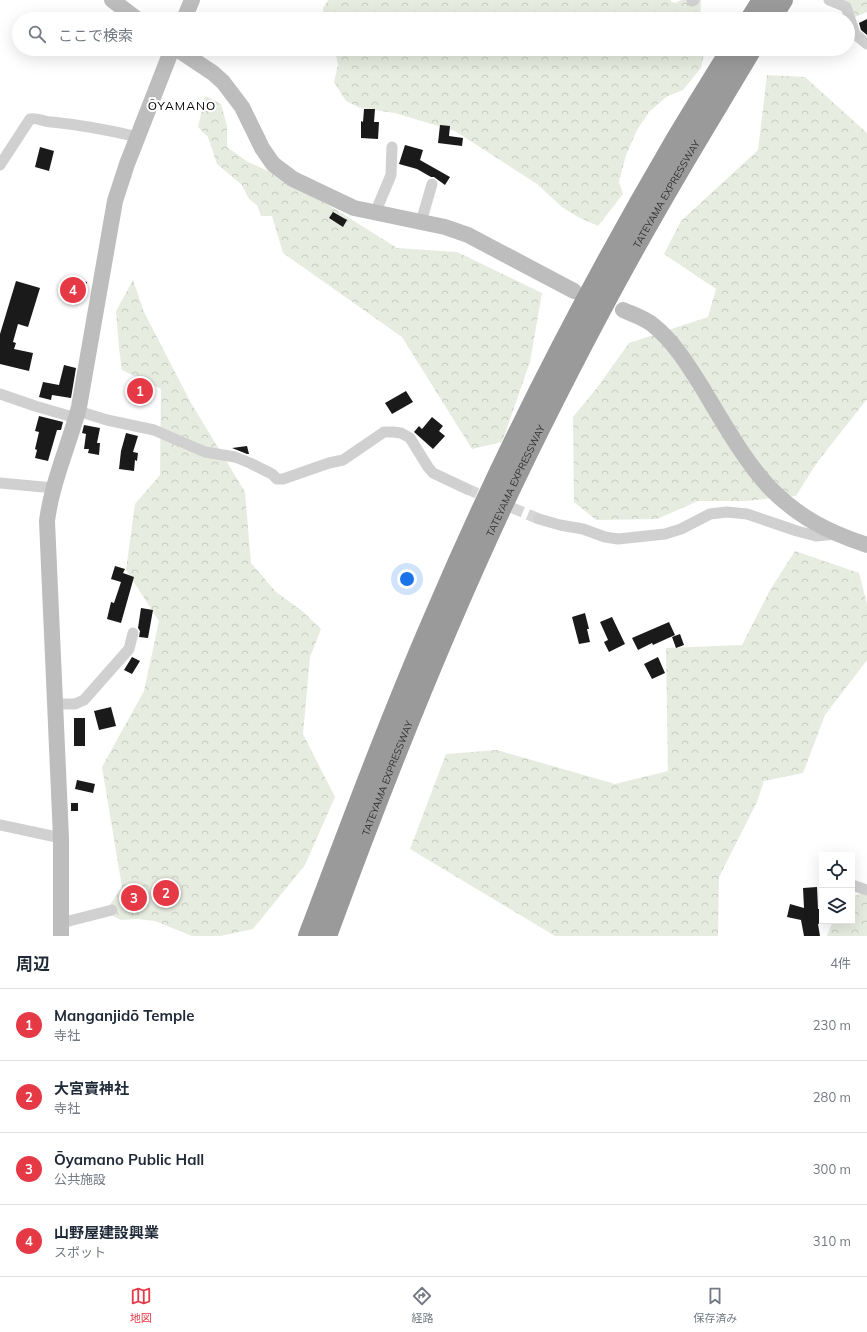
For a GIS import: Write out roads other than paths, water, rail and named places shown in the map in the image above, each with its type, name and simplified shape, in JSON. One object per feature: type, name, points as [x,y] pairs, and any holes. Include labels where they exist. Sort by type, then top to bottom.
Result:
[{"type":"highway","points":[[754,12],[762,0]]},
{"type":"highway","points":[[775,12],[783,0]]},
{"type":"highway","name":"TATEYAMA EXPRESSWAY","points":[[308,936],[398,702],[477,520],[533,402],[599,276],[675,141],[727,56]]},
{"type":"highway","name":"TATEYAMA EXPRESSWAY","points":[[327,936],[378,800],[430,672],[486,543],[529,452],[602,309],[653,216],[748,56]]},
{"type":"street","points":[[112,0],[128,12]]},
{"type":"street","points":[[187,12],[192,0]]},
{"type":"street","points":[[829,0],[846,7],[848,12]]},
{"type":"street","points":[[855,34],[867,44]]},
{"type":"street","points":[[61,928],[61,838],[47,521],[48,506],[77,414],[115,201],[127,164],[169,56]]},
{"type":"street","points":[[188,56],[213,73],[228,88],[242,107],[262,148],[273,164],[293,179],[354,208],[445,227],[468,235],[574,291]]},
{"type":"street","points":[[0,165],[30,119],[33,118],[50,122],[98,128],[138,137]]},
{"type":"street","points":[[375,213],[391,175],[392,146]]},
{"type":"street","points":[[421,222],[432,184]]},
{"type":"street","points":[[623,310],[652,324],[677,349],[746,456],[769,486],[789,506],[836,534],[867,545]]},
{"type":"street","points":[[0,394],[35,406],[154,430],[205,452],[235,457],[272,474],[277,479],[283,479],[321,465],[343,460],[384,432],[401,433],[410,438],[433,473],[467,490]]},
{"type":"street","points":[[0,482],[54,488]]},
{"type":"street","points":[[539,519],[583,529],[605,537],[618,539],[665,534],[681,529],[710,514],[727,512],[747,514],[816,536],[836,534]]},
{"type":"street","points":[[55,704],[75,704],[84,700],[130,649],[133,633]]},
{"type":"street","points":[[0,825],[61,838]]},
{"type":"street","points":[[855,886],[867,890]]},
{"type":"street","points":[[61,928],[69,920],[112,910]]},
{"type":"tunnel","points":[[467,489],[539,519]]},
{"type":"place","name":"山野屋建設興業","points":[[73,290]]},
{"type":"place","name":"Manganjidō Temple","points":[[140,391]]},
{"type":"place","name":"大宮賣神社","points":[[166,893]]},
{"type":"place","name":"Ōyamano Public Hall","points":[[134,898]]},
{"type":"district","name":"ŌYAMANO","points":[[182,106]]}]
